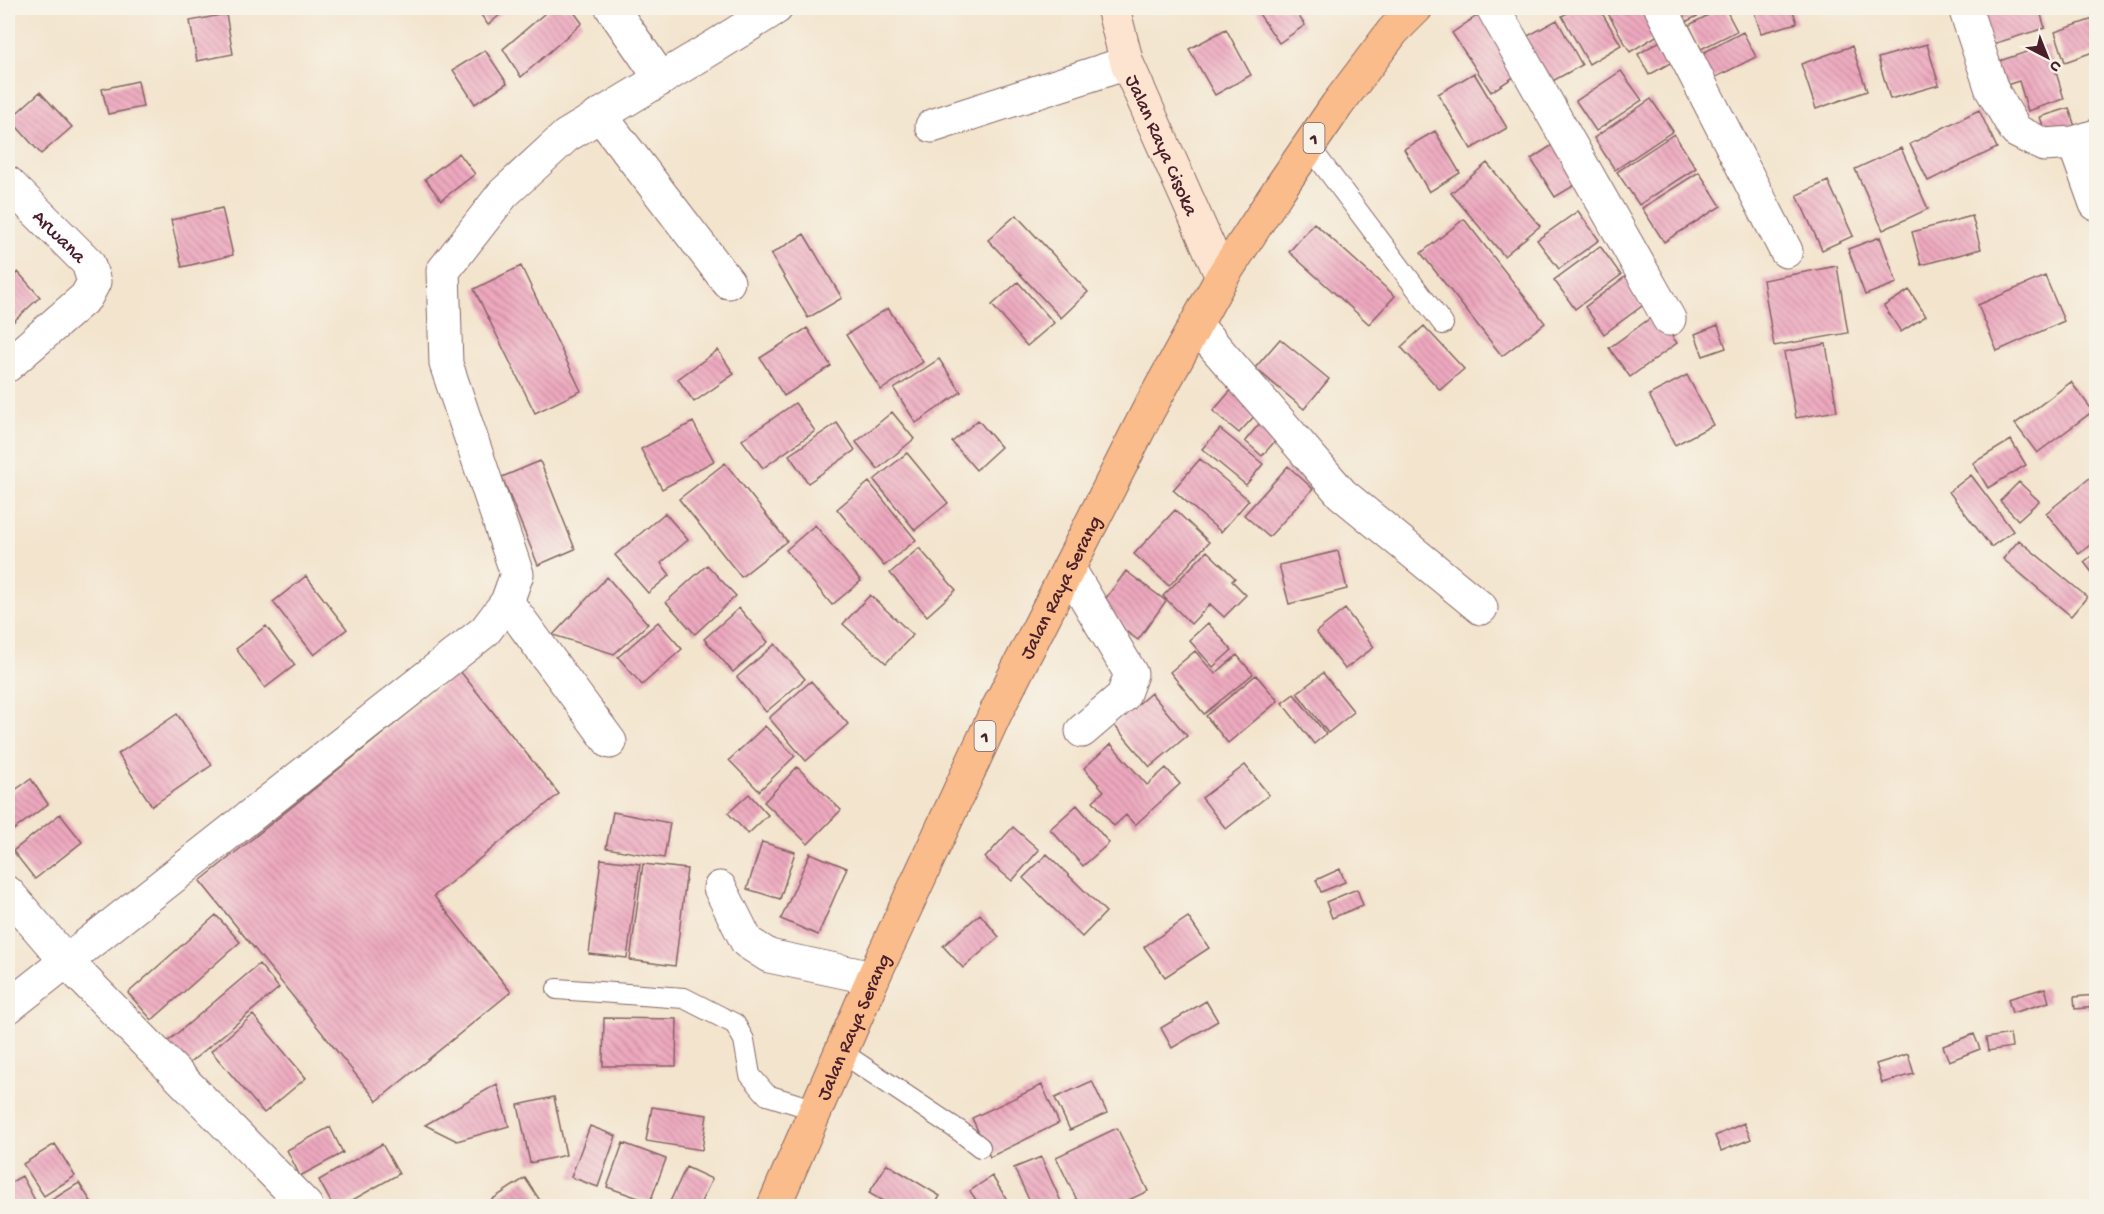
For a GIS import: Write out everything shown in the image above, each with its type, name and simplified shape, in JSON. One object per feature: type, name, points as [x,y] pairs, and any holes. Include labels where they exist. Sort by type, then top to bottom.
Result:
[{"type":"highway","name":"Jalan Raya Serang","points":[[774,1206],[873,978],[996,712],[1148,411],[1222,277],[1309,146],[1393,31],[1416,8]]},
{"type":"street","points":[[612,8],[661,79]]},
{"type":"street","points":[[8,1007],[485,631],[507,602],[517,574],[446,364],[443,271],[503,194],[566,136],[776,8]]},
{"type":"street","name":"Jalan Raya Cisoka","points":[[1113,8],[1126,63],[1222,277]]},
{"type":"street","points":[[1493,8],[1669,319]]},
{"type":"street","points":[[1661,8],[1786,251]]},
{"type":"street","points":[[1965,8],[1992,90],[2016,130],[2044,145],[2085,139],[2097,204]]},
{"type":"street","points":[[932,126],[1126,63]]},
{"type":"street","points":[[600,115],[728,282]]},
{"type":"street","name":"Arwana","points":[[8,183],[88,263],[94,282],[86,297],[8,365]]},
{"type":"street","points":[[1196,325],[1342,494],[1481,608]]},
{"type":"street","points":[[1069,569],[1131,674],[1123,696],[1082,731]]},
{"type":"street","points":[[507,602],[610,742]]},
{"type":"street","points":[[720,888],[747,942],[769,956],[873,978]]},
{"type":"street","points":[[8,893],[67,962],[306,1206]]},
{"type":"lane","points":[[1309,146],[1443,324]]},
{"type":"lane","points":[[557,989],[684,998],[735,1024],[744,1040],[750,1075],[767,1095],[816,1110]]},
{"type":"lane","points":[[841,1052],[980,1147]]},
{"type":"building","points":[[508,8],[488,25],[477,9]]},
{"type":"building","points":[[551,8],[571,8],[582,23],[521,77],[503,49]]},
{"type":"building","points":[[1255,8],[1293,8],[1305,25],[1279,43]]},
{"type":"building","points":[[1576,8],[1599,8],[1621,45],[1589,64],[1562,16]]},
{"type":"building","points":[[1605,8],[1649,8],[1663,32],[1630,52]]},
{"type":"building","points":[[1675,8],[1714,8],[1683,23]]},
{"type":"building","points":[[1725,8],[1737,31],[1701,49],[1689,25]]},
{"type":"building","points":[[1753,8],[1792,8],[1797,23],[1761,33]]},
{"type":"building","points":[[1984,8],[2039,8],[2045,28],[1983,47],[1972,11]]},
{"type":"building","points":[[1484,11],[1523,71],[1491,92],[1452,33]]},
{"type":"building","points":[[226,14],[233,54],[197,61],[190,21]]},
{"type":"building","points":[[2096,18],[2096,51],[2065,62],[2055,32]]},
{"type":"building","points":[[1557,20],[1582,65],[1549,83],[1524,38]]},
{"type":"building","points":[[1226,29],[1251,75],[1215,95],[1189,49]]},
{"type":"building","points":[[1743,32],[1756,57],[1710,80],[1697,56]]},
{"type":"building","points":[[1667,37],[1679,58],[1649,75],[1638,54]]},
{"type":"building","points":[[1927,44],[1939,85],[1890,99],[1878,58]]},
{"type":"building","points":[[2048,45],[2064,99],[2028,111],[2019,81],[1994,89],[1987,65]]},
{"type":"building","points":[[1852,46],[1867,91],[1816,109],[1801,64]]},
{"type":"building","points":[[485,50],[507,83],[475,104],[453,70]]},
{"type":"building","points":[[1621,71],[1642,100],[1596,131],[1576,101]]},
{"type":"building","points":[[1474,73],[1507,128],[1471,149],[1438,94]]},
{"type":"building","points":[[138,81],[143,107],[108,114],[102,89]]},
{"type":"building","points":[[40,92],[72,127],[41,154],[10,119]]},
{"type":"building","points":[[1651,99],[1673,131],[1615,170],[1594,138]]},
{"type":"building","points":[[2069,108],[2077,133],[2049,143],[2040,117]]},
{"type":"building","points":[[1979,110],[1997,148],[1928,181],[1910,144]]},
{"type":"building","points":[[1435,131],[1460,173],[1429,192],[1404,149]]},
{"type":"building","points":[[1674,134],[1696,168],[1639,205],[1617,172]]},
{"type":"building","points":[[1560,140],[1585,179],[1555,197],[1531,159]]},
{"type":"building","points":[[1901,148],[1928,209],[1883,230],[1855,169]]},
{"type":"building","points":[[459,153],[475,174],[441,200],[425,179]]},
{"type":"building","points":[[1487,163],[1540,226],[1504,256],[1451,193]]},
{"type":"building","points":[[1699,172],[1721,206],[1664,242],[1642,208]]},
{"type":"building","points":[[1828,181],[1853,236],[1822,250],[1797,195]]},
{"type":"building","points":[[222,208],[233,255],[182,267],[171,220]]},
{"type":"building","points":[[1578,211],[1599,240],[1559,269],[1537,240]]},
{"type":"building","points":[[1016,215],[1088,292],[1061,318],[988,240]]},
{"type":"building","points":[[1972,216],[1981,249],[1921,265],[1912,232]]},
{"type":"building","points":[[1464,219],[1545,323],[1502,356],[1421,253]]},
{"type":"building","points":[[1314,223],[1395,296],[1369,324],[1289,252]]},
{"type":"building","points":[[804,234],[842,298],[808,318],[771,254]]},
{"type":"building","points":[[1880,237],[1897,283],[1865,295],[1848,249]]},
{"type":"building","points":[[1600,246],[1621,275],[1575,309],[1554,280]]},
{"type":"building","points":[[521,266],[581,391],[535,413],[474,289]]},
{"type":"building","points":[[1837,266],[1848,333],[1774,346],[1763,280]]},
{"type":"building","points":[[18,272],[40,297],[13,322],[8,316],[8,282]]},
{"type":"building","points":[[1626,276],[1646,303],[1604,334],[1585,307]]},
{"type":"building","points":[[2045,276],[2064,321],[1997,351],[1978,305]]},
{"type":"building","points":[[1018,282],[1054,323],[1027,346],[992,305]]},
{"type":"building","points":[[1909,290],[1926,316],[1901,332],[1884,306]]},
{"type":"building","points":[[888,308],[923,362],[881,390],[846,335]]},
{"type":"building","points":[[1656,314],[1677,343],[1630,377],[1609,348]]},
{"type":"building","points":[[1718,325],[1726,348],[1703,356],[1695,334]]},
{"type":"building","points":[[1424,326],[1464,369],[1440,390],[1401,347]]},
{"type":"building","points":[[807,328],[831,366],[784,396],[760,358]]},
{"type":"building","points":[[1280,339],[1329,379],[1304,409],[1255,368]]},
{"type":"building","points":[[1826,344],[1837,411],[1796,418],[1784,352]]},
{"type":"building","points":[[718,350],[734,374],[694,402],[678,379]]},
{"type":"building","points":[[939,359],[961,392],[916,423],[894,389]]},
{"type":"building","points":[[1687,375],[1713,425],[1675,445],[1649,395]]},
{"type":"building","points":[[2071,382],[2093,411],[2037,453],[2015,424]]},
{"type":"building","points":[[1233,388],[1259,411],[1239,433],[1213,411]]},
{"type":"building","points":[[795,403],[815,431],[763,468],[742,440]]},
{"type":"building","points":[[892,412],[914,439],[878,469],[856,442]]},
{"type":"building","points":[[1265,417],[1283,432],[1262,456],[1245,441]]},
{"type":"building","points":[[978,420],[1001,447],[976,470],[952,442]]},
{"type":"building","points":[[693,422],[714,461],[662,489],[641,449]]},
{"type":"building","points":[[837,423],[855,450],[808,483],[789,455]]},
{"type":"building","points":[[1220,429],[1263,464],[1246,485],[1202,449]]},
{"type":"building","points":[[2011,440],[2026,465],[1988,488],[1973,463]]},
{"type":"building","points":[[907,453],[948,503],[915,530],[874,480]]},
{"type":"building","points":[[1200,459],[1249,500],[1221,532],[1173,490]]},
{"type":"building","points":[[540,461],[575,549],[538,565],[502,477]]},
{"type":"building","points":[[725,463],[787,541],[741,577],[679,499]]},
{"type":"building","points":[[1288,466],[1313,489],[1269,537],[1244,515]]},
{"type":"building","points":[[2096,473],[2096,540],[2079,554],[2046,513]]},
{"type":"building","points":[[1971,475],[2013,531],[1991,547],[1949,492]]},
{"type":"building","points":[[869,482],[916,540],[884,566],[837,509]]},
{"type":"building","points":[[2019,482],[2039,501],[2018,520],[2000,501]]},
{"type":"building","points":[[1175,510],[1209,542],[1169,586],[1134,554]]},
{"type":"building","points":[[665,513],[688,540],[661,563],[670,575],[648,593],[615,555]]},
{"type":"building","points":[[815,525],[861,581],[832,605],[786,550]]},
{"type":"building","points":[[2019,540],[2087,597],[2071,616],[2003,559]]},
{"type":"building","points":[[919,548],[956,590],[927,616],[890,573]]},
{"type":"building","points":[[1207,551],[1235,578],[1232,581],[1246,595],[1224,617],[1210,604],[1191,624],[1163,596]]},
{"type":"building","points":[[1338,551],[1347,589],[1289,604],[1279,565]]},
{"type":"building","points":[[2096,552],[2096,574],[2094,575],[2084,562]]},
{"type":"building","points":[[707,565],[736,596],[695,634],[666,602]]},
{"type":"building","points":[[1126,571],[1166,601],[1138,640],[1097,610]]},
{"type":"building","points":[[306,576],[347,629],[314,655],[273,602]]},
{"type":"building","points":[[607,577],[648,624],[614,654],[553,635]]},
{"type":"building","points":[[870,595],[913,635],[886,663],[843,624]]},
{"type":"building","points":[[739,608],[768,642],[733,672],[704,639]]},
{"type":"building","points":[[1345,609],[1374,647],[1345,669],[1316,632]]},
{"type":"building","points":[[658,622],[682,649],[642,685],[618,657]]},
{"type":"building","points":[[1208,623],[1232,650],[1213,667],[1189,640]]},
{"type":"building","points":[[266,626],[295,665],[265,688],[236,649]]},
{"type":"building","points":[[775,644],[805,679],[766,712],[737,677]]},
{"type":"building","points":[[1195,651],[1215,674],[1237,655],[1253,674],[1204,714],[1170,672]]},
{"type":"building","points":[[460,671],[559,794],[434,896],[511,992],[377,1101],[200,881]]},
{"type":"building","points":[[1323,673],[1354,712],[1328,733],[1297,693]]},
{"type":"building","points":[[1256,675],[1278,701],[1228,743],[1206,716]]},
{"type":"building","points":[[811,681],[848,724],[806,761],[769,718]]},
{"type":"building","points":[[1151,693],[1187,736],[1150,767],[1114,725]]},
{"type":"building","points":[[1294,694],[1326,734],[1314,744],[1282,703]]},
{"type":"building","points":[[177,714],[212,765],[152,806],[118,754]]},
{"type":"building","points":[[765,726],[795,756],[759,791],[729,760]]},
{"type":"building","points":[[1111,744],[1147,785],[1166,768],[1180,784],[1135,825],[1126,815],[1114,826],[1093,801],[1104,791],[1084,768]]},
{"type":"building","points":[[1245,765],[1269,795],[1226,829],[1202,798]]},
{"type":"building","points":[[797,767],[841,810],[808,844],[764,802]]},
{"type":"building","points":[[31,779],[48,804],[8,834],[8,795]]},
{"type":"building","points":[[749,794],[768,815],[748,834],[728,813]]},
{"type":"building","points":[[1077,805],[1109,843],[1083,866],[1050,829]]},
{"type":"building","points":[[613,812],[670,823],[664,858],[606,848]]},
{"type":"building","points":[[60,814],[82,842],[35,879],[13,851]]},
{"type":"building","points":[[1013,827],[1039,850],[1012,881],[985,858]]},
{"type":"building","points":[[762,842],[795,852],[780,899],[747,889]]},
{"type":"building","points":[[810,853],[847,868],[818,935],[781,919]]},
{"type":"building","points":[[1047,854],[1106,912],[1082,937],[1023,878]]},
{"type":"building","points":[[601,859],[640,864],[627,958],[589,954]]},
{"type":"building","points":[[643,864],[687,869],[675,966],[630,960]]},
{"type":"building","points":[[1340,869],[1345,882],[1321,892],[1316,880]]},
{"type":"building","points":[[1357,889],[1363,905],[1332,918],[1326,902]]},
{"type":"building","points":[[980,914],[999,937],[963,968],[943,946]]},
{"type":"building","points":[[216,915],[240,942],[152,1020],[128,993]]},
{"type":"building","points":[[1188,917],[1209,948],[1165,977],[1144,947]]},
{"type":"building","points":[[259,964],[279,988],[186,1066],[167,1042]]},
{"type":"building","points":[[2045,988],[2049,1002],[2012,1013],[2008,999]]},
{"type":"building","points":[[2096,995],[2096,1007],[2075,1009],[2074,997]]},
{"type":"building","points":[[1206,1001],[1218,1021],[1172,1048],[1161,1028]]},
{"type":"building","points":[[253,1015],[306,1078],[264,1113],[211,1051]]},
{"type":"building","points":[[604,1018],[677,1019],[676,1066],[603,1066]]},
{"type":"building","points":[[1974,1034],[1980,1049],[1949,1061],[1943,1046]]},
{"type":"building","points":[[2010,1034],[2012,1047],[1988,1051],[1986,1038]]},
{"type":"building","points":[[1908,1054],[1914,1074],[1882,1083],[1876,1064]]},
{"type":"building","points":[[1092,1081],[1107,1113],[1070,1130],[1055,1098]]},
{"type":"building","points":[[497,1084],[509,1126],[457,1141],[425,1125]]},
{"type":"building","points":[[1042,1085],[1059,1123],[990,1157],[972,1118]]},
{"type":"building","points":[[554,1097],[566,1155],[530,1163],[518,1105]]},
{"type":"building","points":[[652,1107],[707,1115],[702,1150],[646,1141]]},
{"type":"building","points":[[1744,1123],[1751,1139],[1721,1151],[1715,1136]]},
{"type":"building","points":[[590,1126],[616,1136],[598,1187],[571,1177]]},
{"type":"building","points":[[330,1127],[343,1153],[300,1176],[287,1150]]},
{"type":"building","points":[[1117,1128],[1148,1191],[1116,1206],[1080,1206],[1056,1157]]},
{"type":"building","points":[[623,1143],[666,1159],[650,1202],[607,1187]]},
{"type":"building","points":[[55,1144],[75,1176],[44,1196],[23,1164]]},
{"type":"building","points":[[382,1144],[399,1174],[342,1206],[333,1206],[319,1180]]},
{"type":"building","points":[[1041,1157],[1063,1206],[1032,1206],[1014,1168]]},
{"type":"building","points":[[887,1164],[940,1196],[934,1206],[891,1206],[869,1193]]},
{"type":"building","points":[[686,1167],[712,1179],[699,1206],[668,1206]]},
{"type":"building","points":[[22,1176],[38,1206],[8,1206],[8,1184]]},
{"type":"building","points":[[992,1176],[1011,1206],[980,1206],[970,1191]]},
{"type":"building","points":[[525,1178],[541,1202],[534,1206],[482,1206]]},
{"type":"building","points":[[79,1183],[94,1206],[42,1206]]}]
